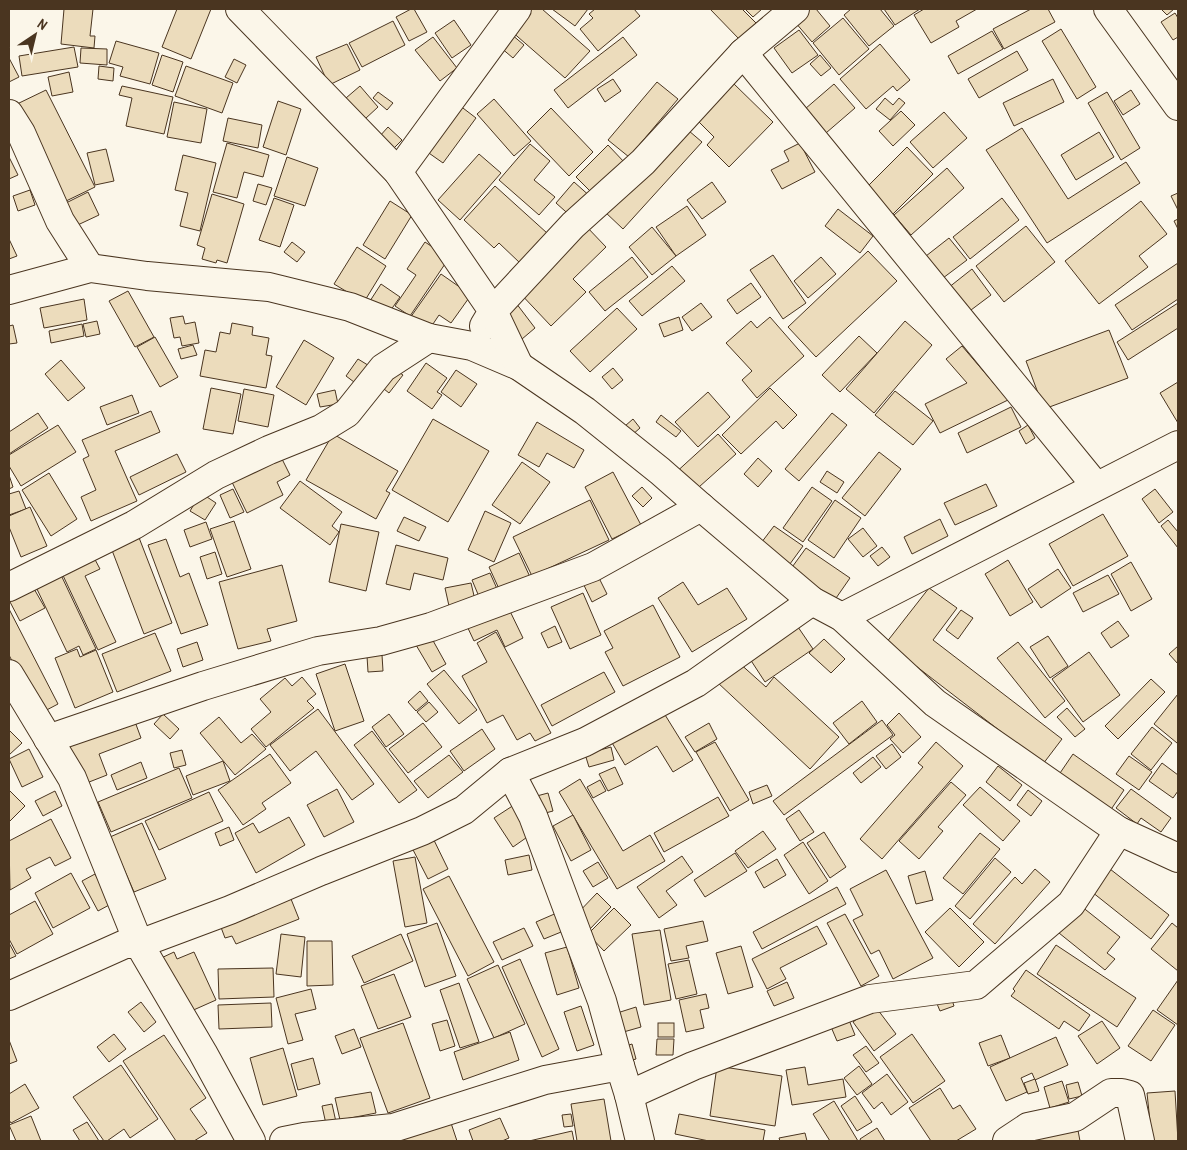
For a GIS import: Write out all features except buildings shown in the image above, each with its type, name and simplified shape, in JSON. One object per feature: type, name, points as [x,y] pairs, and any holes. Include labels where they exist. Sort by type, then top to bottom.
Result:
[{"type":"street","points":[[240,9],[398,172],[493,311],[519,366]]},
{"type":"street","points":[[398,172],[517,9]]},
{"type":"street","points":[[472,346],[493,311],[573,225],[643,162],[742,53],[795,9]]},
{"type":"street","points":[[1108,9],[1178,106]]},
{"type":"street","points":[[742,53],[1096,486]]},
{"type":"street","points":[[9,114],[21,133],[60,221],[90,268]]},
{"type":"street","points":[[9,290],[90,268],[147,276],[269,288],[350,307],[429,338],[472,346],[519,366],[584,411],[660,471],[812,601],[842,617],[935,703],[1120,831],[1178,858]]},
{"type":"street","points":[[9,588],[134,525],[216,475],[269,450],[321,429],[347,412],[383,368],[429,338]]},
{"type":"street","points":[[842,617],[1178,444]]},
{"type":"street","points":[[48,739],[203,686],[318,651],[382,641],[431,627],[593,567],[701,507]]},
{"type":"street","points":[[9,996],[125,944],[139,944],[230,910],[422,831],[464,810],[510,772],[585,742],[696,683],[812,601]]},
{"type":"street","points":[[9,674],[72,778],[139,944],[203,1053],[251,1141]]},
{"type":"street","points":[[510,772],[533,816],[602,1001],[640,1141]]},
{"type":"street","points":[[629,1095],[693,1066],[870,999],[976,985],[1070,904],[1120,831]]},
{"type":"street","points":[[284,1141],[304,1137],[392,1128],[545,1080],[620,1066]]},
{"type":"street","points":[[1007,1141],[1028,1127],[1075,1117],[1112,1093],[1130,1095],[1140,1141]]}]
